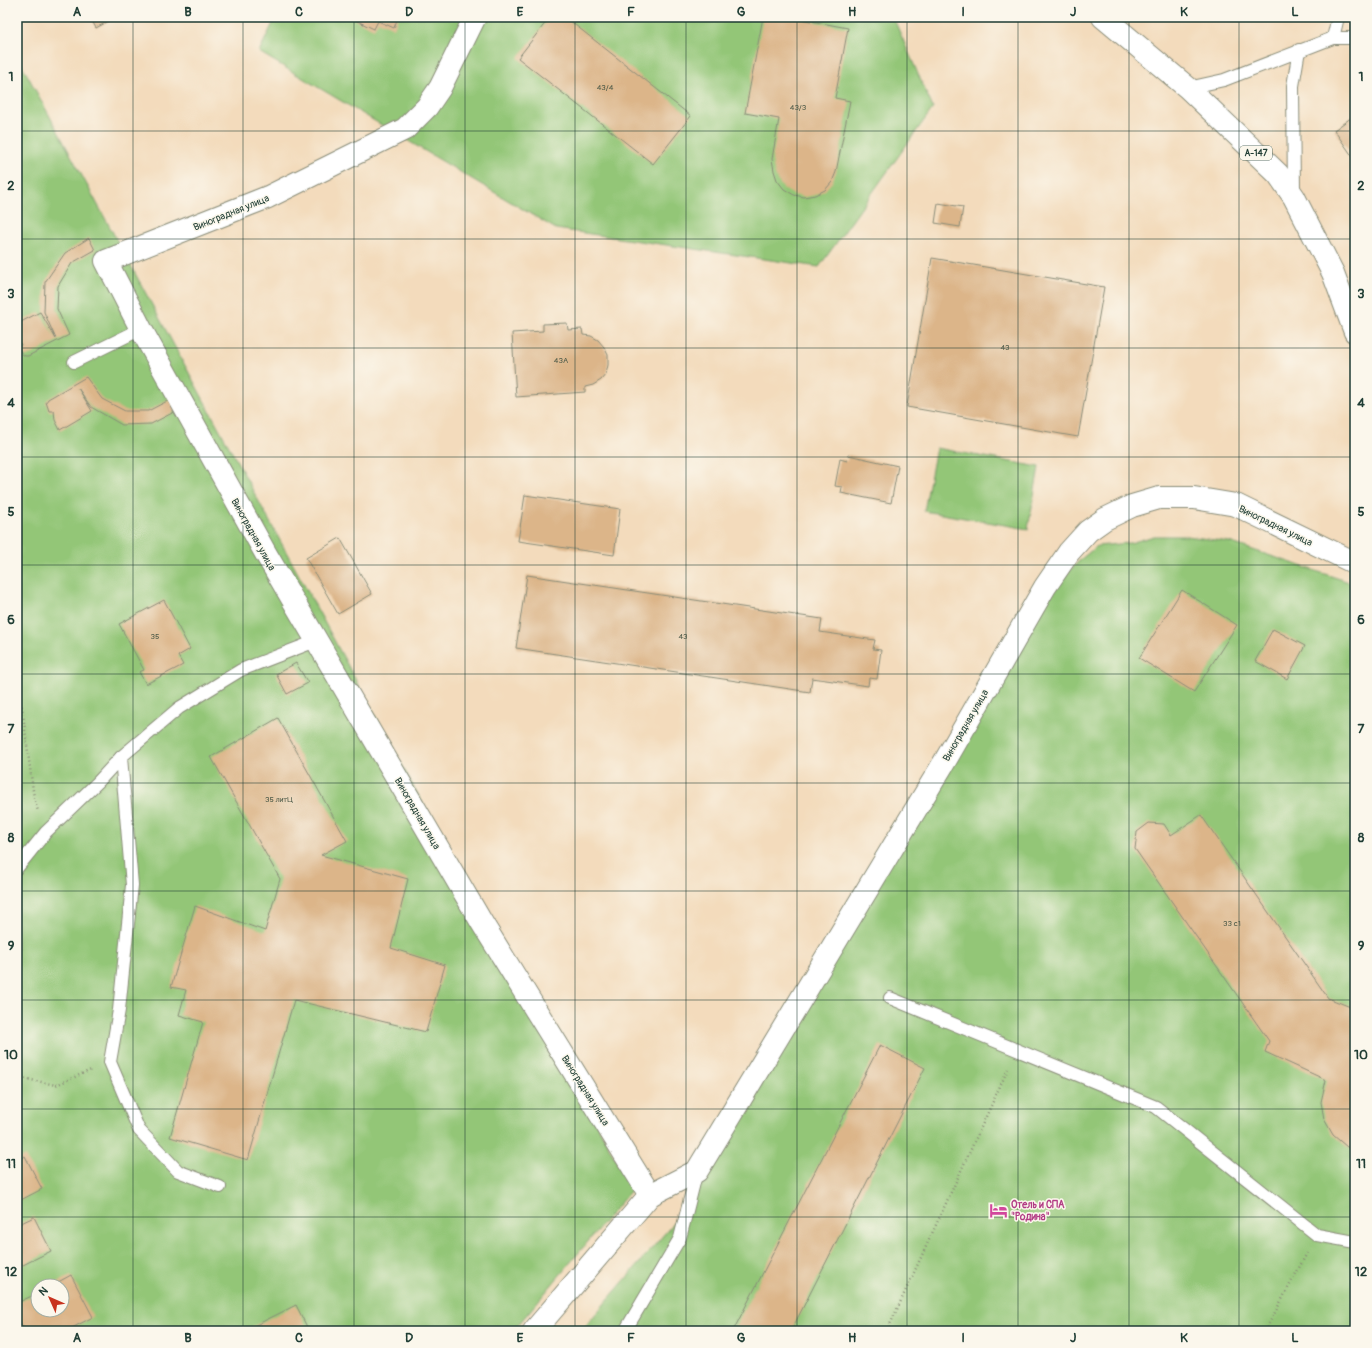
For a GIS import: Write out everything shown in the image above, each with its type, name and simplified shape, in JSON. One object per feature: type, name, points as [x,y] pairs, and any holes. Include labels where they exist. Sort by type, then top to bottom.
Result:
[{"type":"street","name":"Виноградная улица","points":[[475,17],[440,88],[427,107],[405,129],[268,197],[106,261],[141,329],[316,641],[482,923],[650,1195]]},
{"type":"street","name":"А-147","points":[[1103,17],[1188,88],[1278,174],[1294,197],[1333,273],[1355,332]]},
{"type":"street","name":"Виноградная улица","points":[[697,1171],[941,768],[1045,587],[1069,552],[1088,531],[1105,519],[1132,506],[1159,498],[1194,498],[1236,505],[1355,563]]},
{"type":"street","points":[[534,1331],[650,1195],[697,1171]]},
{"type":"lane","points":[[1333,38],[1338,17]]},
{"type":"lane","points":[[1188,88],[1224,80],[1333,38],[1355,38]]},
{"type":"lane","points":[[1294,197],[1293,86],[1299,50]]},
{"type":"lane","points":[[74,362],[141,329]]},
{"type":"lane","points":[[17,868],[46,832],[98,782],[121,757],[179,708],[241,670],[316,641]]},
{"type":"lane","points":[[121,757],[132,885],[118,1010],[110,1062],[139,1130],[178,1171],[220,1187]]},
{"type":"lane","points":[[890,998],[1156,1107],[1317,1235],[1355,1242]]},
{"type":"lane","name":"Виноградная улица","points":[[625,1331],[680,1238],[697,1171]]},
{"type":"path","points":[[17,694],[22,707],[34,798],[46,832]]},
{"type":"path","points":[[887,1331],[1017,1050]]},
{"type":"path","points":[[17,1077],[56,1086],[110,1062]]},
{"type":"path","points":[[1265,1331],[1317,1235]]},
{"type":"green space","points":[[276,17],[893,17],[933,108],[819,267],[556,229],[259,52]]},
{"type":"green space","points":[[17,56],[632,1189],[513,1331],[17,1331]]},
{"type":"green space","points":[[936,448],[1039,467],[1028,529],[924,511]]},
{"type":"green space","points":[[1154,536],[1187,536],[1229,542],[1355,584],[1355,1331],[581,1331],[672,1225],[1037,615],[1063,578],[1081,559],[1097,546],[1130,543]]},
{"type":"building","points":[[90,17],[116,17],[96,28]]},
{"type":"building","points":[[357,17],[398,17],[394,28],[378,21],[374,29],[355,20]]},
{"type":"building","points":[[550,17],[565,17],[691,116],[653,164],[518,58]]},
{"type":"building","points":[[763,17],[789,17],[848,28],[835,98],[850,101],[836,172],[832,182],[825,190],[815,195],[804,197],[794,195],[784,189],[777,180],[772,159],[779,119],[745,113]]},
{"type":"building","points":[[1355,115],[1355,160],[1334,130]]},
{"type":"building","points":[[938,203],[963,207],[960,227],[935,223]]},
{"type":"building","points":[[89,238],[95,250],[72,263],[58,286],[57,309],[69,335],[28,356],[25,356],[19,349],[21,344],[17,342],[17,324],[40,312],[56,339],[44,312],[45,282],[65,253]]},
{"type":"building","points":[[932,258],[1104,287],[1078,437],[907,407]]},
{"type":"building","points":[[567,323],[568,330],[582,329],[583,335],[591,336],[598,340],[604,347],[608,355],[606,374],[601,380],[593,385],[585,387],[585,392],[516,397],[512,333],[543,331],[543,324]]},
{"type":"building","points":[[86,377],[102,399],[125,411],[148,411],[173,398],[180,409],[151,424],[122,425],[91,407],[78,388],[92,411],[60,430],[55,420],[54,411],[49,411],[46,402],[48,399]]},
{"type":"building","points":[[848,455],[898,466],[891,503],[841,493],[842,487],[835,486],[840,459],[847,461]]},
{"type":"building","points":[[525,495],[620,509],[614,555],[518,541]]},
{"type":"building","points":[[340,538],[372,594],[338,614],[306,558]]},
{"type":"building","points":[[527,575],[822,619],[820,632],[875,640],[873,649],[881,650],[877,679],[869,678],[868,686],[812,678],[810,692],[516,648]]},
{"type":"building","points":[[1182,590],[1237,625],[1194,692],[1139,658]]},
{"type":"building","points":[[164,600],[190,649],[178,656],[183,665],[146,684],[139,672],[144,670],[119,624]]},
{"type":"building","points":[[1273,629],[1305,646],[1287,679],[1255,661]]},
{"type":"building","points":[[296,663],[308,683],[287,694],[276,674]]},
{"type":"building","points":[[278,718],[347,841],[321,855],[408,879],[391,948],[445,965],[426,1032],[294,1000],[248,1160],[170,1137],[203,1022],[179,1015],[186,990],[171,987],[195,906],[265,931],[280,879],[211,757]]},
{"type":"building","points":[[1201,815],[1328,998],[1353,1008],[1355,1002],[1355,1150],[1347,1147],[1333,1135],[1324,1119],[1321,1102],[1326,1080],[1265,1052],[1269,1041],[1135,849],[1137,832],[1149,823],[1164,824],[1171,835]]},
{"type":"building","points":[[880,1045],[925,1068],[791,1331],[733,1331]]},
{"type":"building","points":[[25,1156],[42,1189],[17,1202],[17,1160]]},
{"type":"building","points":[[34,1217],[51,1251],[17,1268],[17,1225]]},
{"type":"building","points":[[71,1275],[93,1317],[66,1331],[25,1331],[17,1316],[17,1303],[30,1297],[30,1318],[70,1318],[70,1278],[66,1278]]},
{"type":"building","points":[[296,1305],[309,1331],[244,1331]]},
{"type":"place","name":"Отель и СПА \"Родина\"","points":[[998,1210]]}]
